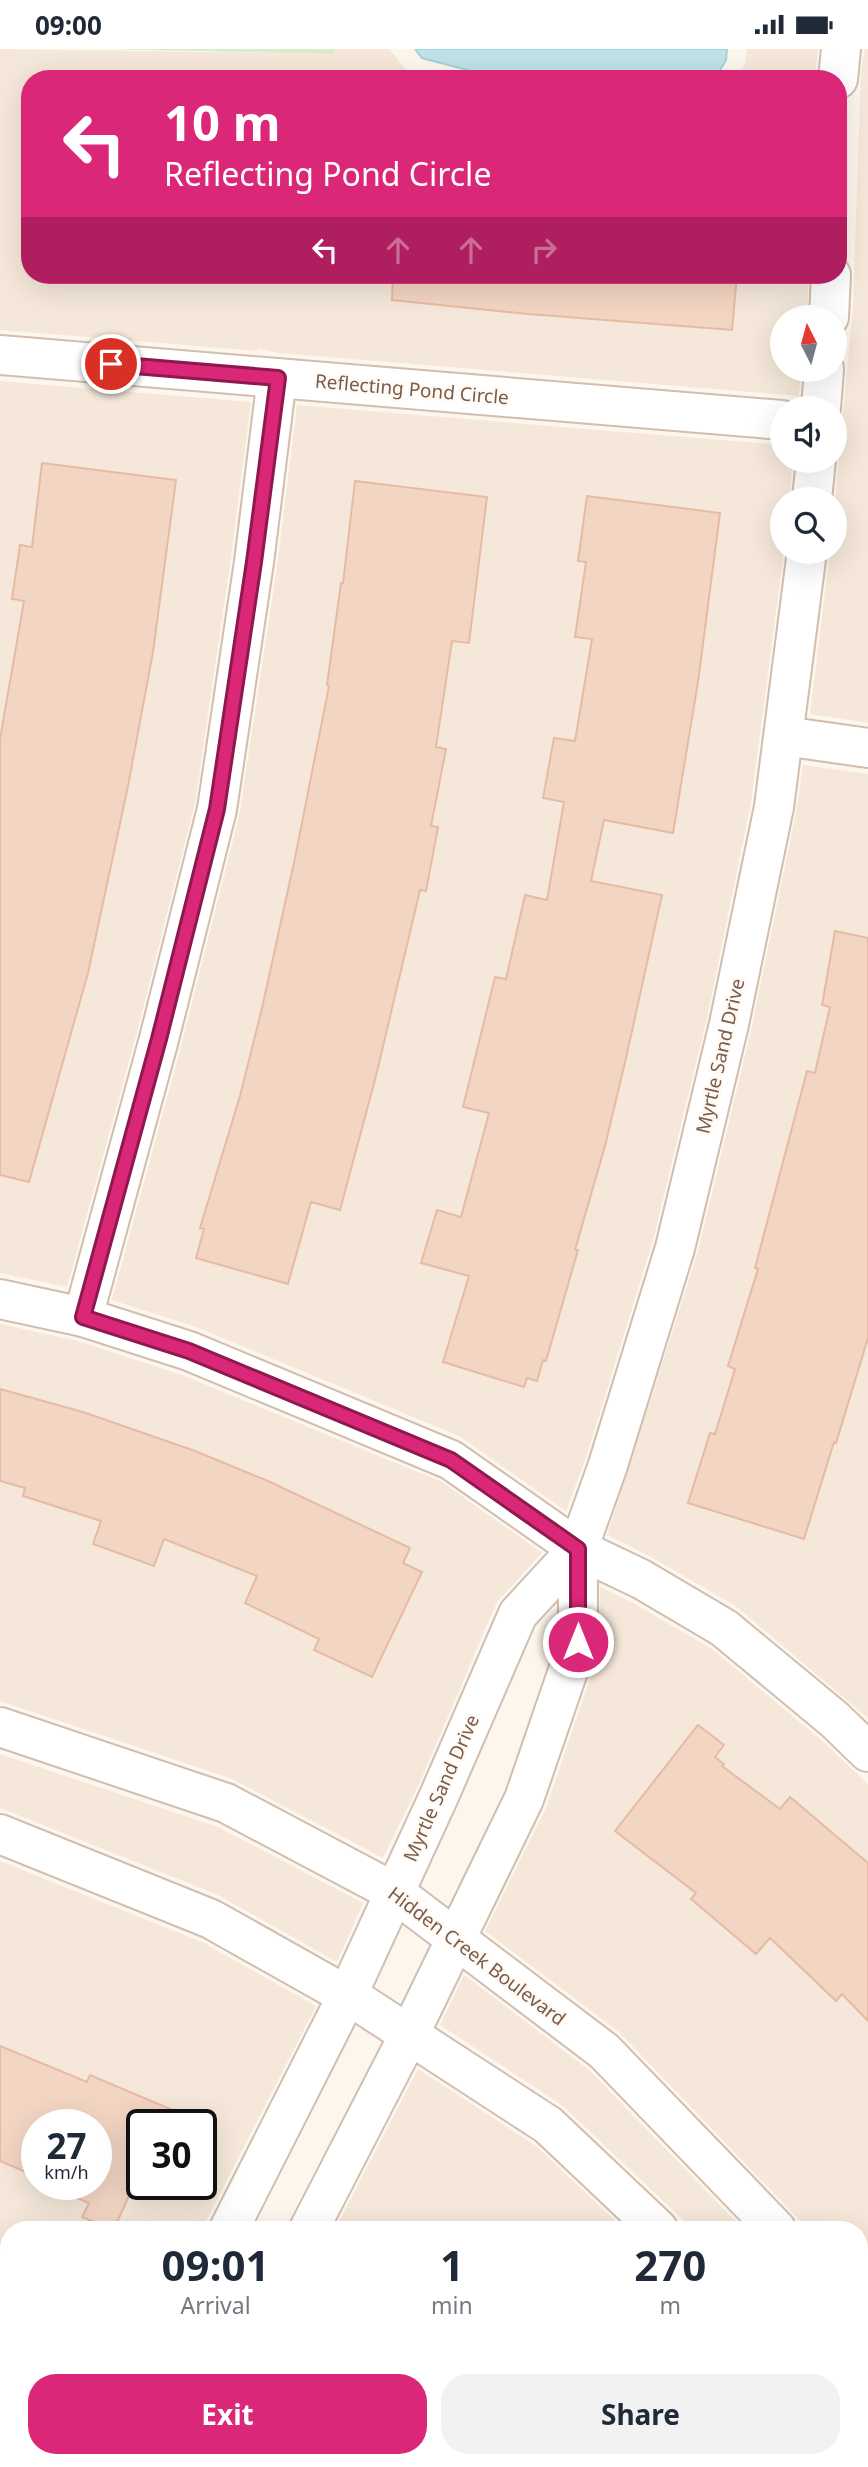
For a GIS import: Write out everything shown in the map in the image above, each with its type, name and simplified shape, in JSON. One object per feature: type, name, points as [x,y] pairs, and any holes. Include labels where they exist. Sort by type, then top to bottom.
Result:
[{"type":"street","points":[[839,70],[841,49]]},
{"type":"street","points":[[830,305],[831,284]]},
{"type":"street","name":"Reflecting Pond Circle","points":[[0,355],[770,419]]},
{"type":"street","points":[[83,1317],[159,1039],[217,809],[278,378]]},
{"type":"street","name":"Myrtle Sand Drive","points":[[313,2221],[409,2035],[524,1799],[578,1642],[578,1549],[607,1468],[675,1248],[729,1024],[774,807],[805,564]]},
{"type":"street","points":[[784,736],[868,748]]},
{"type":"street","points":[[0,1299],[83,1317],[189,1351],[451,1460],[578,1549],[641,1580],[724,1628],[835,1720],[868,1752]]},
{"type":"street","name":"Myrtle Sand Drive","points":[[233,2221],[347,1996],[439,1796],[518,1613],[578,1549]]},
{"type":"street","name":"Hidden Creek Boulevard","points":[[0,1727],[226,1803],[394,1892],[604,2050],[768,2221]]},
{"type":"street","points":[[0,1834],[211,1919],[347,1996],[548,2125],[650,2221]]},
{"type":"shaded area","points":[[0,49],[333,54],[335,49],[389,49],[406,70],[21,70],[21,284],[809,284],[808,305],[770,305],[770,382],[800,382],[799,396],[0,330]]},
{"type":"shaded area","points":[[747,49],[818,49],[816,70],[742,70]]},
{"type":"shaded area","points":[[865,49],[868,49],[868,723],[810,714],[828,564],[847,564],[847,487],[836,487],[837,473],[847,473],[847,396],[845,396],[853,306],[861,69]]},
{"type":"shaded area","points":[[0,381],[251,402],[195,803],[137,1032],[67,1287],[0,1273]]},
{"type":"shaded area","points":[[297,405],[770,444],[770,473],[792,473],[790,487],[770,487],[770,564],[782,564],[751,802],[707,1018],[653,1240],[586,1458],[566,1511],[459,1436],[196,1327],[112,1300],[181,1047],[239,817],[277,567]]},
{"type":"shaded area","points":[[803,765],[868,774],[868,1718],[737,1607],[607,1535],[697,1255],[751,1031],[796,813]]},
{"type":"shaded area","points":[[0,1324],[78,1341],[182,1375],[442,1482],[542,1553],[497,1602],[419,1784],[383,1858],[232,1779],[0,1701]]},
{"type":"shaded area","points":[[600,1587],[712,1649],[821,1740],[868,1784],[868,2221],[800,2221],[619,2032],[485,1931],[546,1808],[599,1652]]},
{"type":"shaded area","points":[[0,1754],[218,1827],[363,1903],[337,1962],[218,1895],[0,1808]]},
{"type":"shaded area","points":[[0,1861],[202,1942],[316,2006],[217,2200],[217,2109],[126,2109],[126,2200],[217,2200],[206,2221],[0,2221]]},
{"type":"shaded area","points":[[464,1975],[589,2070],[735,2221],[685,2221],[563,2106],[440,2025]]},
{"type":"shaded area","points":[[418,2069],[536,2146],[616,2221],[339,2221]]},
{"type":"green space","points":[[100,49],[335,49],[334,54]]},
{"type":"water","points":[[415,49],[727,49],[726,60],[720,70],[467,70],[422,58]]},
{"type":"building","points":[[393,284],[736,284],[732,330],[392,300]]},
{"type":"building","points":[[42,463],[176,480],[153,652],[128,786],[88,973],[29,1182],[0,1175],[0,739],[24,601],[12,599],[20,545],[32,547]]},
{"type":"building","points":[[355,481],[487,497],[469,643],[452,641],[436,747],[446,749],[431,826],[438,827],[426,891],[420,890],[376,1076],[340,1210],[311,1202],[288,1284],[196,1258],[204,1229],[200,1228],[240,1096],[262,1008],[295,858],[329,686],[327,685]]},
{"type":"building","points":[[587,496],[720,513],[698,682],[673,833],[604,820],[591,881],[662,895],[605,1146],[575,1250],[578,1250],[546,1361],[543,1360],[537,1381],[527,1378],[524,1387],[443,1362],[469,1276],[421,1263],[437,1210],[461,1217],[489,1113],[463,1107],[495,977],[506,979],[525,895],[547,900],[564,802],[543,798],[554,738],[575,741],[592,639],[575,637],[586,562],[578,561]]},
{"type":"building","points":[[835,931],[868,938],[868,1338],[804,1539],[688,1503],[710,1433],[715,1434],[735,1369],[728,1366],[758,1269],[755,1268],[807,1071],[815,1073],[830,1007],[822,1005]]},
{"type":"building","points":[[0,1389],[83,1412],[195,1451],[268,1481],[410,1548],[403,1563],[422,1572],[372,1677],[314,1650],[319,1639],[245,1603],[257,1576],[164,1539],[154,1566],[93,1544],[101,1521],[23,1496],[25,1488],[0,1481]]},
{"type":"building","points":[[698,1725],[724,1745],[715,1757],[724,1764],[722,1766],[780,1809],[790,1797],[868,1863],[868,2021],[842,1994],[836,2001],[770,1938],[756,1954],[691,1899],[696,1893],[615,1831]]},
{"type":"building","points":[[0,2046],[87,2082],[90,2075],[170,2109],[126,2109],[127,2200],[118,2221],[92,2221],[82,2217],[89,2203],[82,2200],[112,2200],[112,2109],[21,2109],[21,2170],[0,2161]]},
{"type":"route","points":[[111,364],[278,378],[217,809],[159,1039],[83,1317],[189,1351],[451,1460],[578,1549],[578,1642]]}]
